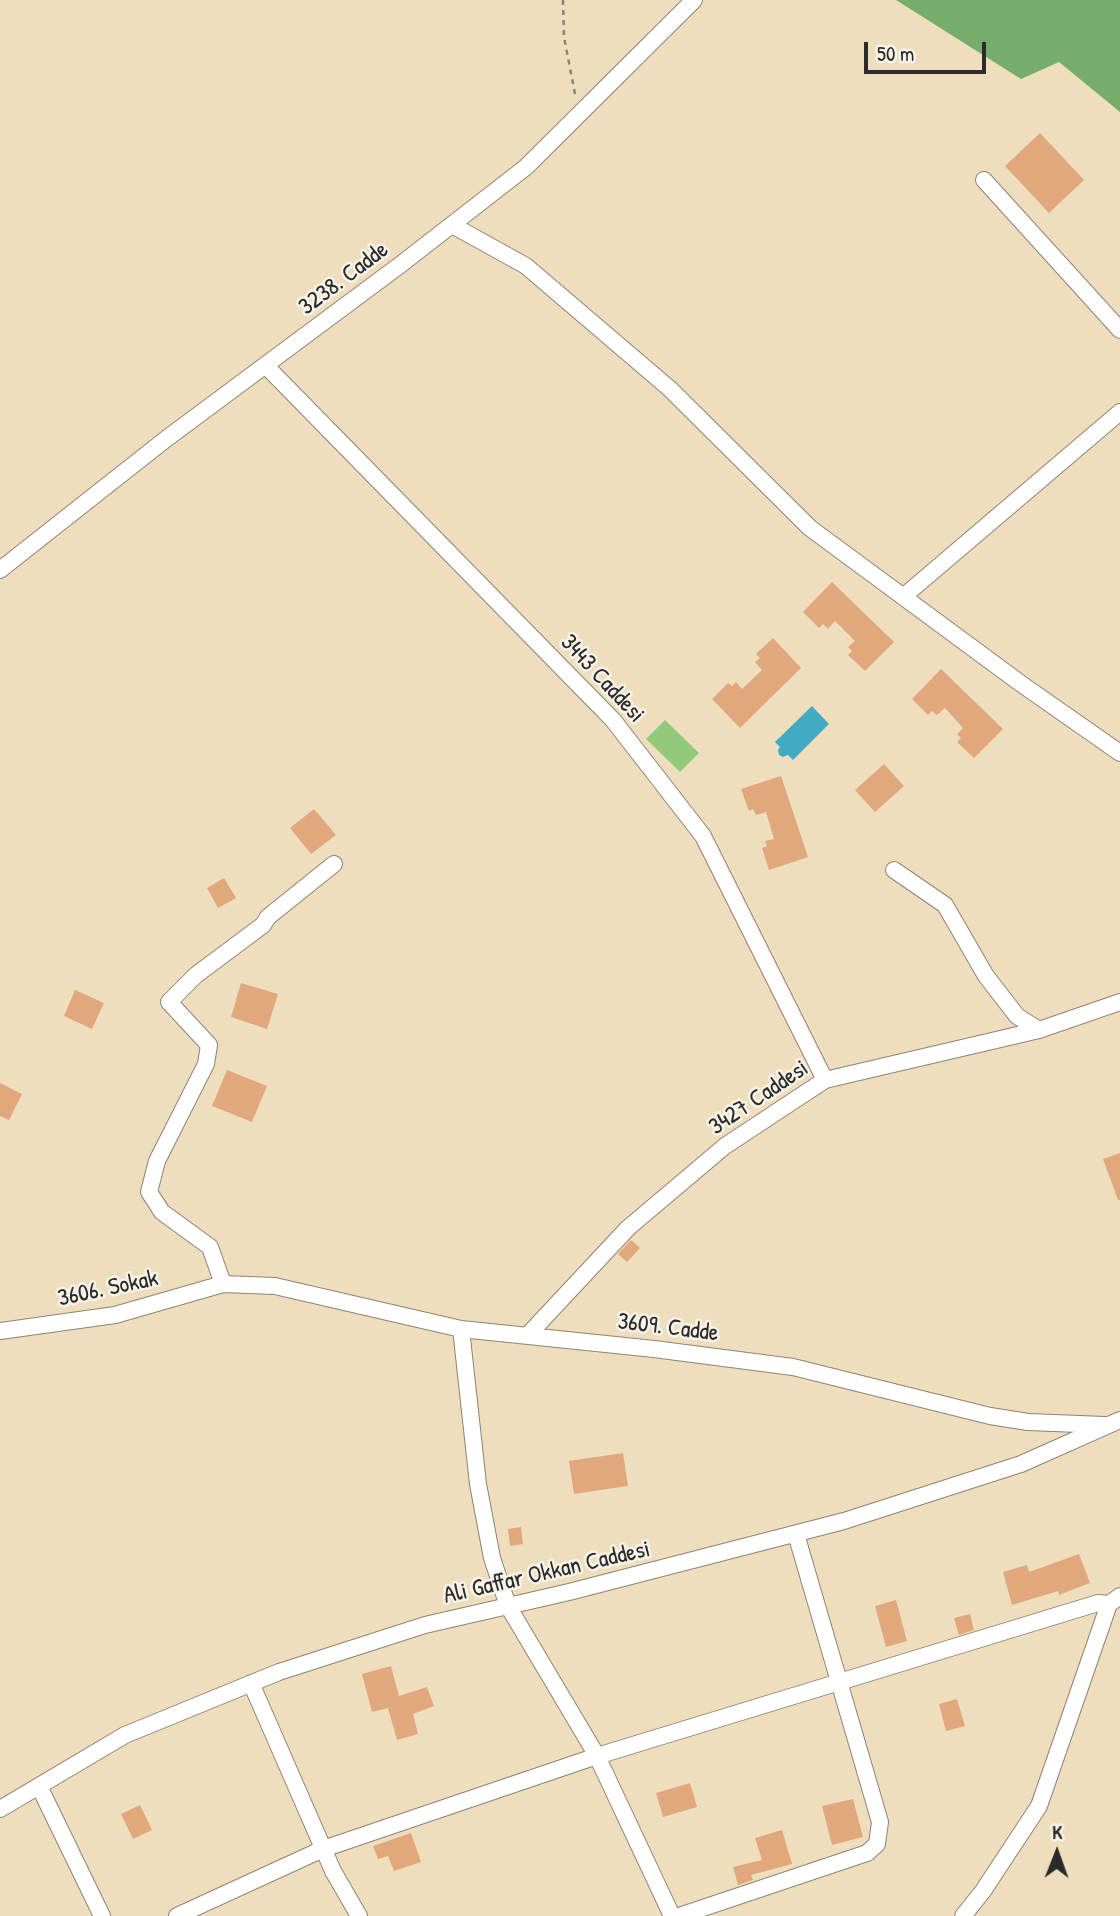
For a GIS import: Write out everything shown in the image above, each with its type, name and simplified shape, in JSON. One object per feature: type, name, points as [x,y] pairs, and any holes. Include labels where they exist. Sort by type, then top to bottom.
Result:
[{"type":"street","name":"3238. Cadde","points":[[0,570],[166,439],[526,167],[694,0]]},
{"type":"street","points":[[984,180],[1120,330]]},
{"type":"street","points":[[452,225],[526,266],[670,389],[810,528],[1020,683],[1120,752]]},
{"type":"street","name":"3443 Caddesi","points":[[266,366],[613,720],[703,836],[825,1080]]},
{"type":"street","points":[[904,596],[1120,412]]},
{"type":"street","points":[[223,1284],[210,1247],[162,1212],[149,1192],[157,1161],[206,1064],[209,1045],[169,1002],[196,975],[263,925],[268,916],[334,864]]},
{"type":"street","points":[[894,870],[945,905],[986,976],[1017,1017],[1039,1030]]},
{"type":"street","name":"3427 Caddesi","points":[[527,1336],[628,1228],[725,1146],[825,1080],[1039,1030],[1120,1002]]},
{"type":"street","name":"3609. Cadde","points":[[223,1284],[275,1286],[461,1329],[793,1367],[990,1416],[1028,1422],[1113,1423]]},
{"type":"street","name":"3606. Sokak","points":[[0,1331],[115,1315],[223,1284]]},
{"type":"street","points":[[461,1329],[478,1484],[492,1558],[508,1606],[597,1756],[673,1916]]},
{"type":"street","name":"Ali Gaffar Okkan Caddesi","points":[[0,1810],[125,1735],[251,1683],[425,1625],[796,1534],[934,1494],[1021,1464],[1113,1423]]},
{"type":"street","points":[[679,1916],[867,1853],[877,1844],[880,1822],[796,1534]]},
{"type":"street","points":[[177,1916],[323,1849],[597,1756],[1114,1600]]},
{"type":"street","points":[[963,1916],[984,1891],[1039,1806],[1114,1600]]},
{"type":"street","points":[[251,1683],[333,1871],[359,1916]]},
{"type":"street","points":[[38,1786],[102,1916]]},
{"type":"path","points":[[563,0],[564,37],[578,115]]},
{"type":"green space","points":[[896,0],[1120,0],[1120,112],[1059,62],[1021,79]]},
{"type":"green space","points":[[665,720],[699,753],[680,772],[646,739]]},
{"type":"water","points":[[812,706],[829,724],[793,760],[788,755],[779,755],[780,747],[775,742]]},
{"type":"building","points":[[1040,133],[1084,180],[1049,213],[1005,166]]},
{"type":"building","points":[[832,582],[894,642],[865,671],[848,655],[852,651],[848,647],[855,641],[835,621],[828,629],[823,624],[819,628],[803,612]]},
{"type":"building","points":[[773,638],[801,668],[740,728],[712,699],[728,683],[732,686],[736,682],[742,689],[762,670],[755,662],[760,658],[756,654]]},
{"type":"building","points":[[941,669],[1003,729],[974,758],[957,742],[961,738],[957,734],[963,728],[945,708],[937,715],[932,711],[928,715],[912,699]]},
{"type":"building","points":[[884,764],[904,786],[875,812],[855,790]]},
{"type":"building","points":[[781,776],[808,857],[769,870],[762,848],[767,846],[765,841],[774,839],[766,812],[756,815],[753,809],[749,811],[741,789]]},
{"type":"building","points":[[314,809],[336,835],[311,854],[290,828]]},
{"type":"building","points":[[224,878],[236,898],[218,908],[207,888]]},
{"type":"building","points":[[241,983],[278,994],[267,1029],[231,1017]]},
{"type":"building","points":[[75,990],[104,1003],[92,1029],[64,1016]]},
{"type":"building","points":[[227,1070],[267,1086],[252,1122],[212,1106]]},
{"type":"building","points":[[0,1083],[22,1094],[9,1120],[0,1116]]},
{"type":"building","points":[[1120,1153],[1120,1200],[1118,1200],[1103,1159]]},
{"type":"building","points":[[631,1240],[640,1248],[627,1262],[618,1254]]},
{"type":"building","points":[[623,1453],[628,1486],[574,1494],[569,1461]]},
{"type":"building","points":[[521,1527],[523,1544],[510,1546],[508,1529]]},
{"type":"building","points":[[1079,1554],[1090,1583],[1059,1595],[1058,1591],[1012,1605],[1003,1572],[1027,1565],[1029,1572]]},
{"type":"building","points":[[896,1600],[907,1641],[886,1647],[875,1606]]},
{"type":"building","points":[[970,1614],[974,1630],[959,1635],[954,1618]]},
{"type":"building","points":[[391,1666],[399,1696],[427,1687],[434,1706],[413,1714],[418,1734],[397,1740],[388,1708],[372,1712],[362,1674]]},
{"type":"building","points":[[957,1699],[965,1726],[946,1731],[939,1704]]},
{"type":"building","points":[[690,1783],[697,1807],[663,1817],[656,1793]]},
{"type":"building","points":[[853,1799],[863,1837],[832,1845],[822,1806]]},
{"type":"building","points":[[140,1805],[152,1830],[133,1839],[121,1814]]},
{"type":"building","points":[[782,1830],[792,1864],[751,1875],[753,1880],[738,1885],[733,1867],[762,1860],[755,1838]]},
{"type":"building","points":[[411,1833],[421,1862],[394,1871],[388,1856],[378,1859],[373,1846]]}]
